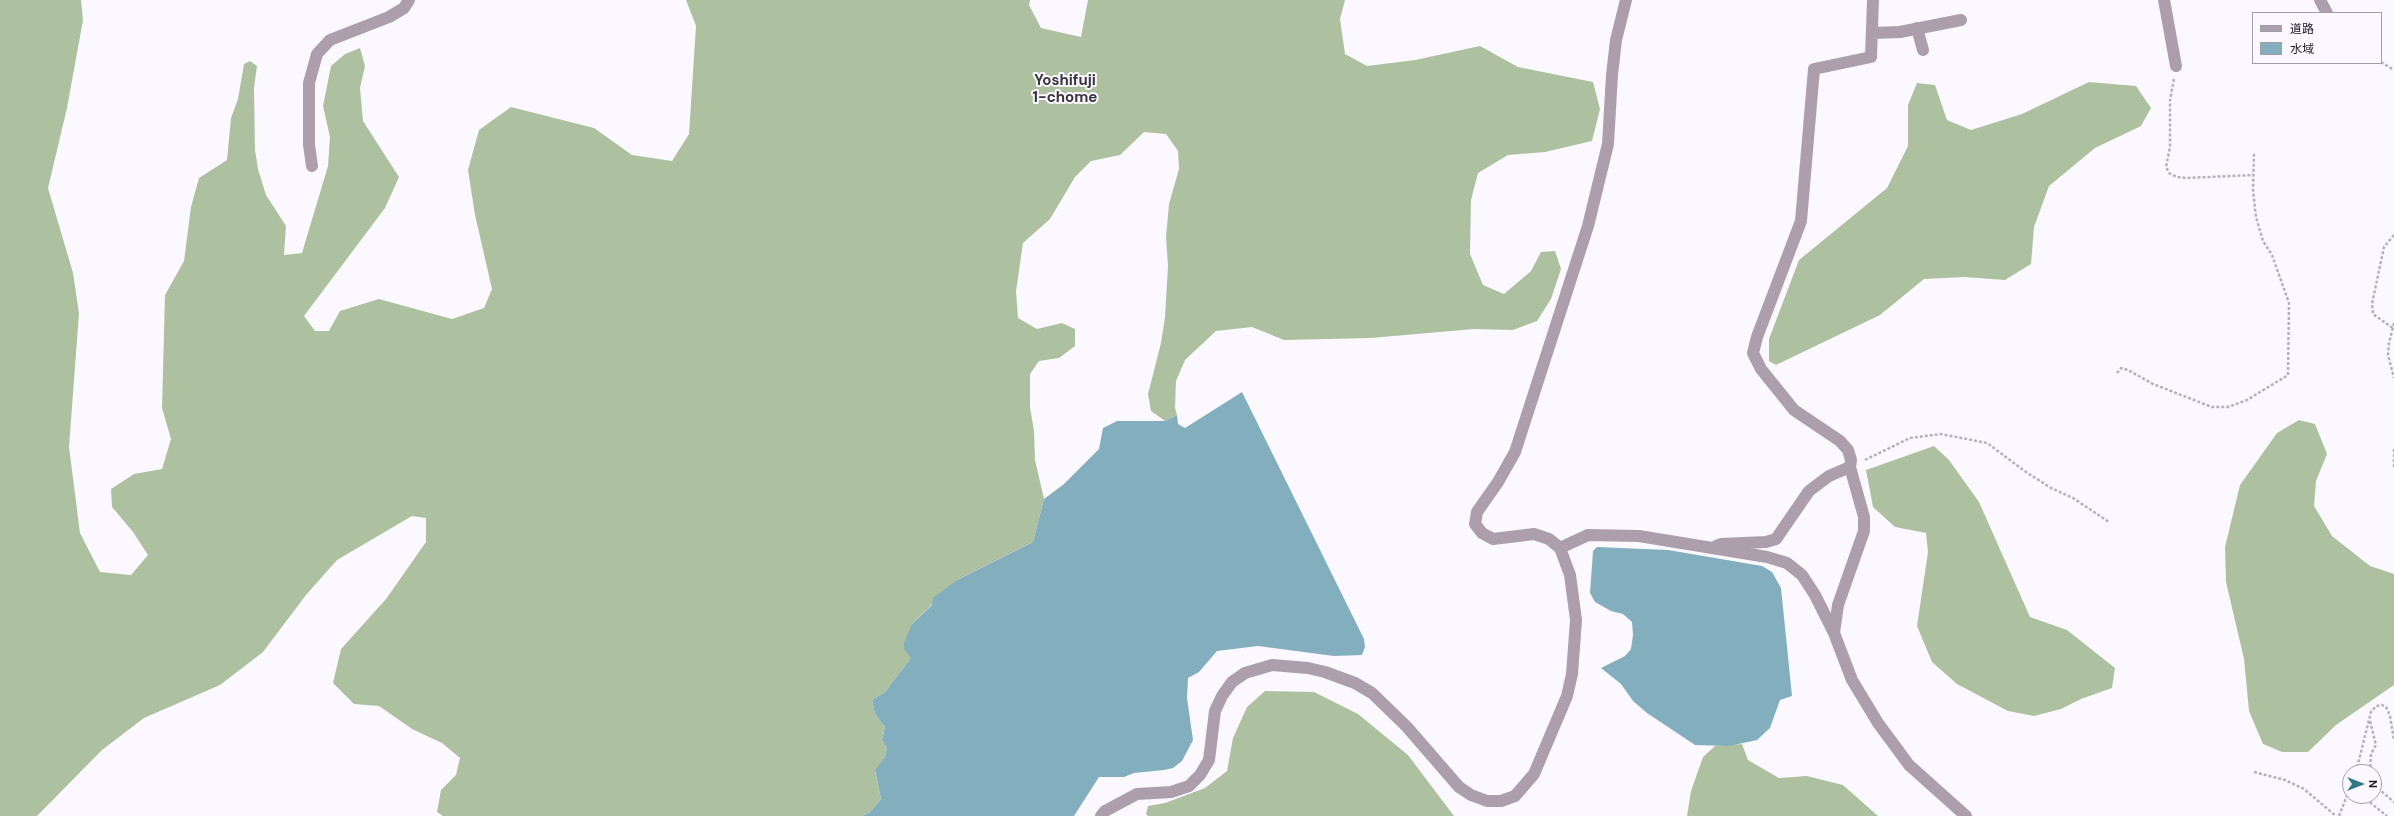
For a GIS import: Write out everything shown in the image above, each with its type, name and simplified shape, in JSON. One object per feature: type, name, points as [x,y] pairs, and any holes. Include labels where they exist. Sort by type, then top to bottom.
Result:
[{"type":"street","points":[[312,166],[309,145],[309,84],[317,54],[330,40],[389,17],[404,8],[409,0]]},
{"type":"street","points":[[1101,816],[1105,811],[1137,794],[1171,792],[1189,786],[1200,775],[1209,760],[1215,711],[1222,696],[1232,682],[1245,673],[1272,665],[1308,668],[1340,676],[1355,683],[1384,703],[1459,787],[1471,795],[1487,800],[1501,801],[1515,796],[1534,774],[1567,696],[1572,674],[1576,620],[1570,575],[1560,548],[1549,539],[1534,534],[1493,539],[1482,533],[1475,524],[1477,512],[1498,482],[1514,452],[1588,226],[1601,180],[1608,144],[1614,54],[1626,0]]},
{"type":"street","points":[[1834,633],[1838,605],[1864,531],[1864,517],[1850,467],[1851,460],[1848,450],[1840,441],[1794,410],[1761,369],[1753,353],[1757,337],[1801,220],[1814,69],[1872,57],[1873,0]]},
{"type":"street","points":[[2164,0],[2176,66]]},
{"type":"street","points":[[2322,0],[2327,12]]},
{"type":"street","points":[[1872,33],[1917,28],[1961,20]]},
{"type":"street","points":[[1917,28],[1923,50]]},
{"type":"street","points":[[1712,548],[1721,544],[1766,542],[1776,539],[1809,491],[1829,476],[1850,467]]},
{"type":"street","points":[[1560,548],[1588,535],[1639,536],[1712,548],[1787,563],[1802,575],[1815,595],[1834,633],[1852,680],[1883,729],[1909,765],[1966,816]]},
{"type":"path","points":[[2382,63],[2394,70]]},
{"type":"path","points":[[2176,66],[2170,100],[2170,147],[2166,167],[2169,173],[2177,177],[2186,178],[2254,175]]},
{"type":"path","points":[[2116,373],[2121,368],[2128,370],[2154,384],[2212,407],[2228,406],[2247,400],[2288,376],[2289,303],[2272,255],[2263,241],[2256,217],[2254,153]]},
{"type":"path","points":[[2393,328],[2373,314],[2372,304],[2384,247],[2394,235]]},
{"type":"path","points":[[2394,322],[2388,355],[2394,378]]},
{"type":"path","points":[[1850,467],[1910,438],[1941,434],[1987,443],[2026,472],[2051,488],[2073,498],[2108,522]]},
{"type":"path","points":[[2394,449],[2394,469]]},
{"type":"path","points":[[2358,764],[2371,712],[2376,706],[2382,705],[2386,707],[2390,716],[2394,740]]},
{"type":"path","points":[[2369,719],[2376,745],[2371,754],[2370,764]]},
{"type":"path","points":[[2254,772],[2285,780],[2304,789],[2338,816],[2343,804]]},
{"type":"path","points":[[2382,792],[2394,802]]},
{"type":"path","points":[[2372,804],[2387,816]]},
{"type":"green space","points":[[0,0],[81,0],[83,20],[67,108],[48,188],[73,273],[79,313],[69,447],[80,533],[100,572],[131,575],[148,555],[133,532],[112,507],[111,489],[134,474],[162,469],[171,439],[162,408],[165,295],[184,261],[191,207],[199,178],[227,160],[231,118],[238,99],[244,64],[250,61],[257,66],[254,88],[255,150],[258,169],[266,195],[286,226],[284,255],[302,253],[328,166],[330,137],[323,106],[331,66],[345,54],[360,48],[365,66],[360,88],[363,121],[399,177],[385,208],[304,316],[315,331],[329,331],[340,311],[379,299],[452,319],[484,308],[492,289],[475,215],[468,170],[479,130],[511,107],[594,128],[632,155],[672,161],[689,134],[696,26],[686,0],[1030,0],[1029,5],[1041,28],[1081,37],[1088,0],[1345,0],[1340,19],[1345,54],[1367,66],[1415,60],[1480,46],[1518,67],[1593,82],[1600,109],[1592,141],[1545,152],[1508,155],[1478,173],[1471,200],[1470,254],[1483,285],[1504,294],[1531,271],[1541,252],[1555,251],[1561,269],[1551,299],[1537,321],[1513,330],[1474,329],[1371,338],[1284,340],[1252,327],[1216,331],[1185,360],[1176,381],[1175,408],[1177,415],[1165,421],[1151,411],[1148,394],[1161,343],[1165,317],[1168,266],[1166,237],[1169,204],[1179,169],[1178,151],[1166,134],[1144,132],[1120,155],[1091,161],[1075,177],[1050,219],[1023,243],[1016,291],[1018,318],[1037,329],[1062,323],[1075,329],[1075,346],[1059,358],[1039,361],[1030,374],[1030,407],[1034,431],[1035,460],[1044,499],[1033,542],[957,580],[912,624],[911,658],[885,692],[872,700],[875,714],[885,727],[882,740],[887,748],[885,757],[875,771],[881,799],[870,812],[862,816],[443,816],[437,812],[441,790],[456,775],[460,758],[442,743],[412,729],[379,706],[354,704],[333,683],[341,649],[386,599],[426,542],[426,518],[412,516],[337,560],[306,595],[263,652],[220,685],[144,718],[102,750],[37,816],[0,816]]},
{"type":"green space","points":[[2089,82],[2136,86],[2151,108],[2141,126],[2095,148],[2049,186],[2034,227],[2031,264],[2005,280],[1965,277],[1924,279],[1880,315],[1776,365],[1769,361],[1769,339],[1799,260],[1887,188],[1908,146],[1908,105],[1917,83],[1935,85],[1947,120],[1971,130],[2022,114]]},
{"type":"green space","points":[[2299,420],[2315,424],[2327,454],[2316,481],[2314,506],[2332,536],[2370,566],[2394,574],[2394,685],[2336,725],[2308,752],[2282,752],[2263,744],[2249,711],[2244,659],[2226,582],[2225,547],[2240,485],[2277,433]]},
{"type":"green space","points":[[1934,446],[1949,460],[1979,502],[2030,617],[2067,630],[2115,668],[2112,688],[2081,699],[2061,709],[2034,716],[2008,711],[1957,684],[1932,662],[1917,626],[1928,552],[1926,533],[1895,527],[1873,507],[1866,470]]},
{"type":"green space","points":[[1265,691],[1314,692],[1358,714],[1408,755],[1454,816],[1148,816],[1146,814],[1148,806],[1165,803],[1205,788],[1227,771],[1233,738],[1247,707]]},
{"type":"green space","points":[[1742,744],[1748,760],[1779,778],[1807,776],[1843,785],[1878,816],[1687,816],[1691,791],[1703,757],[1715,746]]},
{"type":"water","points":[[1242,392],[1364,639],[1365,647],[1362,655],[1334,656],[1258,646],[1217,651],[1199,672],[1188,678],[1187,698],[1193,740],[1182,761],[1173,768],[1164,770],[1134,773],[1124,777],[1099,777],[1074,816],[862,816],[870,812],[881,799],[875,770],[885,757],[887,748],[882,740],[885,727],[875,714],[872,700],[885,692],[911,658],[904,649],[904,643],[912,624],[932,605],[933,598],[957,580],[1033,542],[1044,499],[1064,484],[1099,449],[1103,428],[1117,421],[1165,421],[1177,415],[1178,424],[1185,428]]},
{"type":"water","points":[[1597,547],[1668,550],[1762,566],[1772,572],[1781,588],[1792,696],[1780,700],[1770,728],[1757,740],[1729,746],[1695,745],[1647,713],[1633,701],[1621,684],[1601,668],[1625,656],[1631,649],[1633,635],[1632,622],[1623,614],[1611,611],[1595,602],[1590,593],[1593,551]]},
{"type":"district","name":"Yoshifuji 1-chome","points":[[1065,90]]}]
